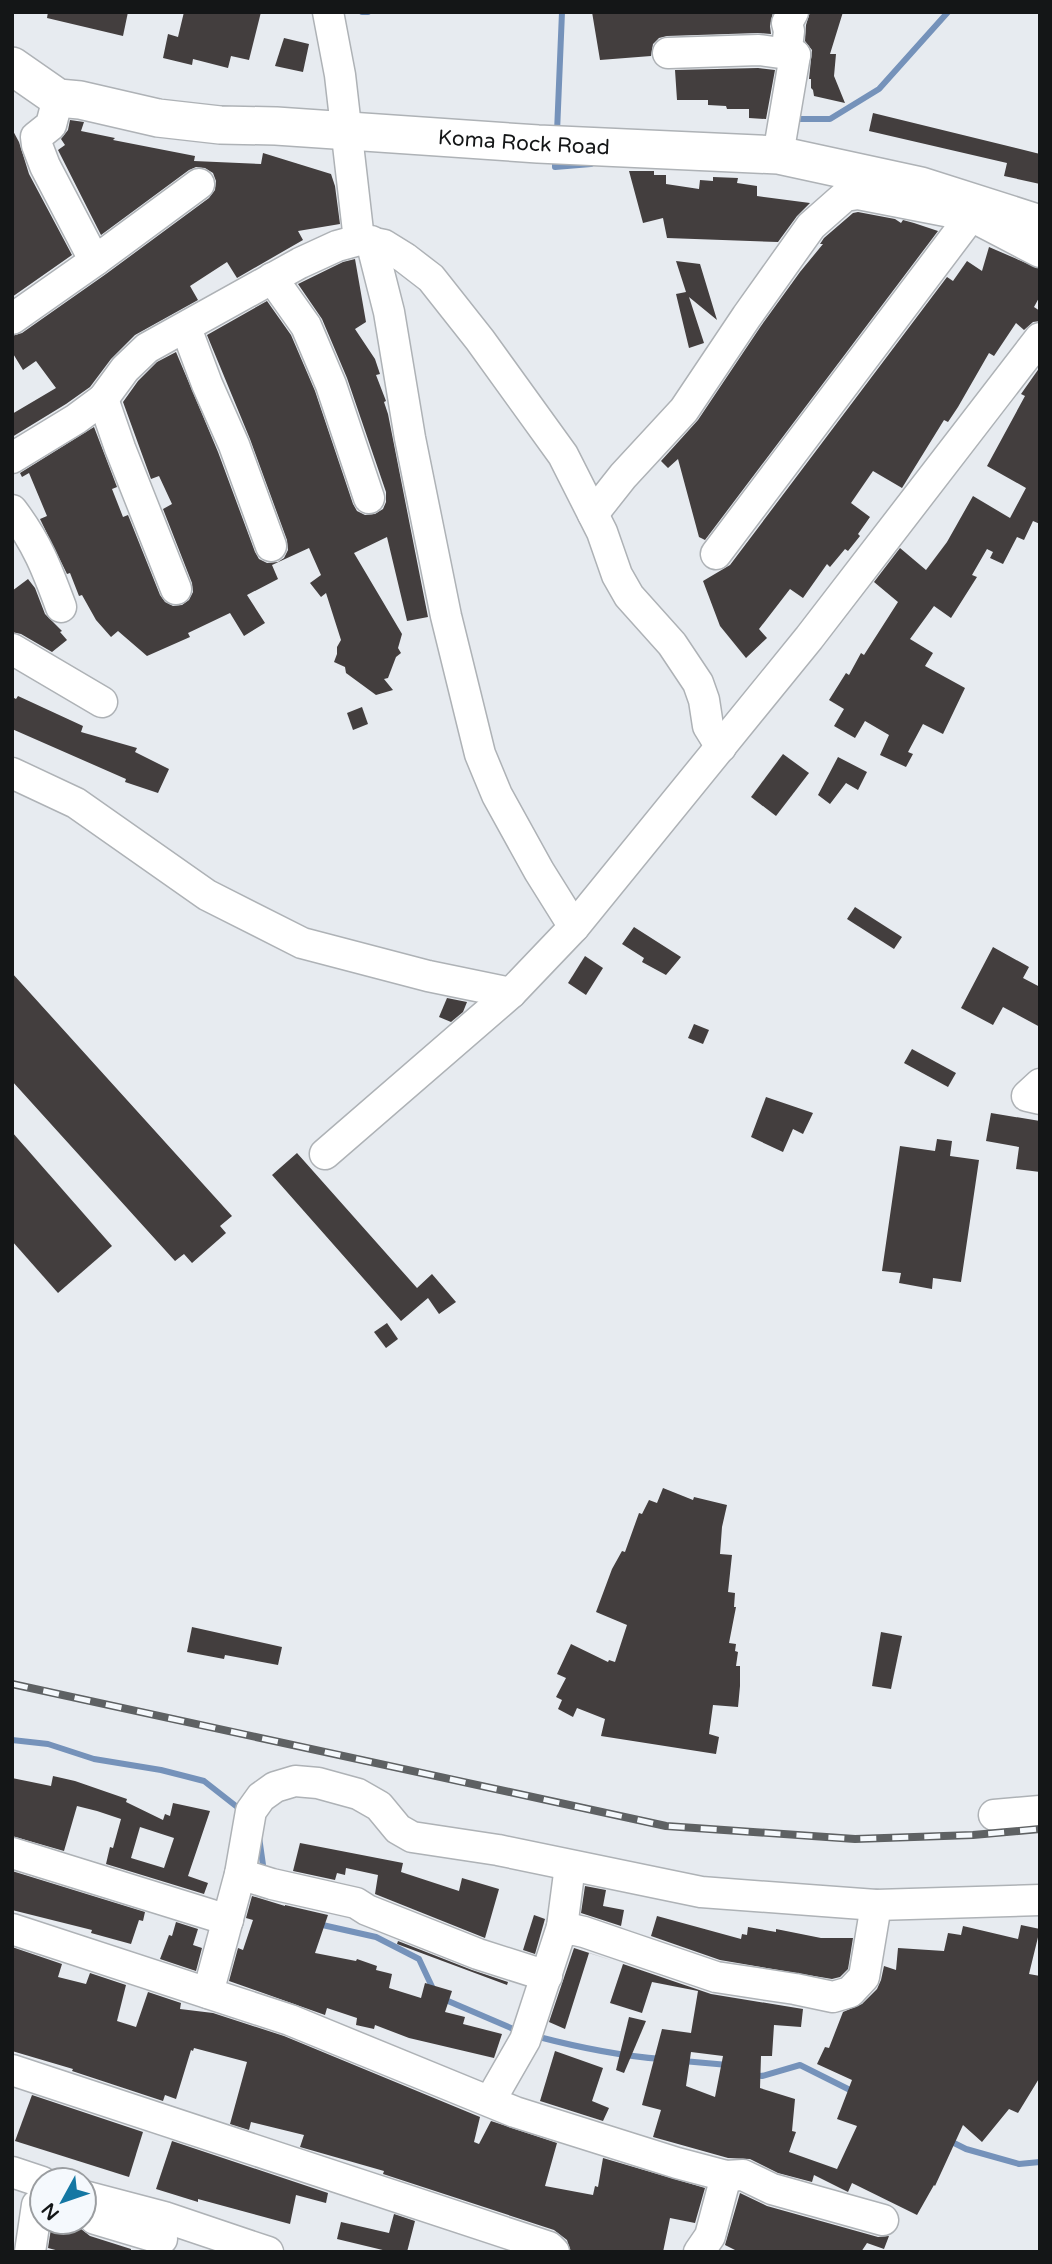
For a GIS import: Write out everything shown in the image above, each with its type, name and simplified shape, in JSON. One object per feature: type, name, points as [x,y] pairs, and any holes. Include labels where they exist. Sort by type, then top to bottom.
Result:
[{"type":"main road","name":"Koma Rock Road","points":[[12,66],[58,98],[80,100],[158,118],[220,125],[749,154],[909,183],[976,211],[1040,223]]},
{"type":"street","points":[[328,12],[365,241],[389,312],[410,438],[446,617],[480,754],[504,807],[574,927]]},
{"type":"street","points":[[793,12],[787,23],[787,48],[795,55]]},
{"type":"street","points":[[668,54],[759,50],[795,55]]},
{"type":"street","points":[[749,154],[795,55]]},
{"type":"street","points":[[58,98],[51,125],[36,137],[37,145],[58,194],[96,260]]},
{"type":"street","points":[[12,318],[199,184]]},
{"type":"street","points":[[593,514],[623,476],[684,410],[811,226],[845,196],[858,194],[976,211],[1040,252]]},
{"type":"street","points":[[716,554],[976,211]]},
{"type":"street","points":[[12,458],[103,399],[136,356],[147,348],[186,328],[227,302],[300,262],[337,246],[365,241],[384,245],[431,278],[556,445],[602,532],[617,575],[629,596],[673,644],[698,682],[708,726],[721,747]]},
{"type":"street","points":[[272,278],[306,326],[331,386],[369,498]]},
{"type":"street","points":[[186,328],[234,445],[271,546]]},
{"type":"street","points":[[325,1154],[511,993],[574,927],[817,627],[1040,338]]},
{"type":"street","points":[[103,399],[176,589]]},
{"type":"street","points":[[12,510],[43,558],[61,607]]},
{"type":"street","points":[[12,649],[102,702]]},
{"type":"street","points":[[12,773],[76,803],[207,895],[302,943],[428,976],[511,993]]},
{"type":"street","points":[[1040,1084],[1027,1096],[1040,1099]]},
{"type":"street","points":[[208,1993],[240,1874],[251,1811],[268,1792],[295,1781],[318,1783],[358,1794],[379,1806],[398,1829],[412,1837],[498,1850],[701,1892],[876,1905],[1040,1900]]},
{"type":"street","points":[[995,1815],[1040,1811]]},
{"type":"street","points":[[12,1853],[228,1920]]},
{"type":"street","points":[[491,2101],[525,2040],[547,1976],[562,1927],[570,1866]]},
{"type":"street","points":[[240,1874],[356,1903],[367,1910],[478,1954],[547,1976]]},
{"type":"street","points":[[562,1927],[716,1977],[832,1997],[850,1992],[864,1977],[876,1905]]},
{"type":"street","points":[[12,1928],[290,2020],[515,2112],[726,2176],[743,2175],[772,2189],[883,2220]]},
{"type":"street","points":[[13,2072],[407,2199],[549,2247],[554,2252]]},
{"type":"street","points":[[699,2252],[710,2236],[726,2176]]},
{"type":"street","points":[[98,2203],[162,2236]]},
{"type":"street","points":[[98,2220],[162,2236],[268,2252]]},
{"type":"building","points":[[48,12],[128,12],[123,36],[47,18]]},
{"type":"building","points":[[184,12],[261,12],[249,60],[231,56],[228,68],[193,59],[192,65],[163,58],[168,34],[178,37]]},
{"type":"building","points":[[592,12],[773,12],[771,34],[667,36],[659,38],[653,44],[651,56],[600,60]]},
{"type":"building","points":[[810,12],[843,12],[830,54],[836,54],[834,76],[845,103],[814,96],[809,79],[812,50],[805,41]]},
{"type":"building","points":[[284,38],[309,44],[303,72],[275,66]]},
{"type":"building","points":[[675,70],[775,70],[766,119],[749,118],[749,109],[727,109],[726,106],[708,105],[708,100],[677,100]]},
{"type":"building","points":[[873,113],[1040,154],[1040,184],[1004,176],[1007,163],[869,131]]},
{"type":"building","points":[[70,120],[84,122],[81,131],[195,156],[194,161],[261,164],[263,153],[331,174],[340,224],[298,231],[303,240],[237,278],[227,262],[190,286],[198,300],[135,335],[111,359],[90,387],[12,437],[12,414],[56,388],[36,361],[23,370],[12,352],[12,336],[22,333],[106,274],[209,198],[215,190],[213,173],[196,167],[101,235],[58,150],[65,145],[61,139],[68,130]]},
{"type":"building","points":[[12,129],[29,174],[72,255],[12,297]]},
{"type":"building","points":[[629,171],[654,171],[654,175],[666,175],[666,184],[699,189],[700,180],[713,181],[713,177],[738,178],[737,183],[757,186],[757,196],[810,203],[778,242],[667,238],[663,218],[643,223]]},
{"type":"building","points":[[853,213],[895,219],[901,223],[903,220],[938,231],[705,540],[699,537],[678,459],[668,468],[661,461],[698,420],[761,326],[823,244],[820,244],[824,238]]},
{"type":"building","points":[[989,247],[1040,269],[1040,296],[1034,307],[1040,311],[1040,321],[1033,322],[1024,330],[1016,323],[994,356],[989,353],[958,407],[948,422],[944,420],[902,488],[873,471],[851,503],[870,517],[858,534],[860,536],[830,567],[827,564],[803,598],[790,589],[759,629],[767,638],[746,658],[720,626],[703,581],[730,565],[947,277],[953,281],[967,261],[982,271]]},
{"type":"building","points":[[355,259],[366,322],[355,329],[375,359],[380,374],[376,375],[386,401],[384,402],[428,617],[407,621],[387,537],[354,553],[402,634],[398,648],[401,653],[396,657],[388,678],[384,679],[393,690],[376,695],[346,673],[345,667],[334,662],[341,640],[326,593],[321,597],[310,583],[321,575],[309,548],[272,565],[278,579],[247,595],[265,623],[244,636],[230,613],[188,633],[190,637],[147,656],[118,631],[111,637],[96,620],[82,595],[79,596],[70,573],[67,574],[40,519],[47,516],[29,473],[22,477],[20,473],[94,427],[117,487],[112,489],[123,517],[128,515],[160,595],[165,602],[173,606],[182,605],[189,600],[193,592],[192,583],[163,509],[172,504],[159,476],[151,479],[123,402],[138,381],[157,362],[176,352],[218,452],[255,552],[259,559],[267,563],[278,562],[284,558],[288,550],[287,540],[250,439],[207,335],[267,301],[291,335],[315,391],[353,504],[357,511],[365,515],[375,514],[383,509],[386,492],[347,378],[322,319],[298,284]]},
{"type":"building","points":[[676,261],[700,264],[717,320],[689,297],[704,343],[689,348],[676,294],[686,292]]},
{"type":"building","points":[[1040,367],[1040,524],[1033,521],[1024,540],[1017,537],[1003,564],[990,558],[993,552],[987,549],[972,575],[977,577],[951,618],[934,606],[910,639],[933,653],[925,666],[965,688],[943,734],[923,724],[908,752],[913,754],[906,767],[880,755],[889,735],[865,721],[855,738],[834,726],[844,709],[829,700],[846,673],[849,675],[861,653],[864,655],[898,602],[874,582],[900,548],[926,570],[947,542],[973,496],[1010,518],[1026,488],[987,466],[1025,396],[1021,394]]},
{"type":"building","points":[[28,579],[35,588],[45,614],[67,640],[52,652],[21,634],[12,632],[12,591]]},
{"type":"building","points":[[18,696],[83,726],[81,732],[137,748],[135,752],[169,769],[158,793],[125,782],[126,779],[12,729],[12,697],[16,699]]},
{"type":"building","points":[[362,707],[368,724],[353,730],[347,713]]},
{"type":"building","points":[[783,754],[809,773],[776,816],[751,797]]},
{"type":"building","points":[[838,757],[867,772],[858,790],[846,783],[830,804],[818,795]]},
{"type":"building","points":[[855,907],[902,937],[894,949],[847,919]]},
{"type":"building","points":[[634,927],[681,957],[666,975],[642,962],[644,958],[622,944]]},
{"type":"building","points":[[993,947],[1029,967],[1023,978],[1040,987],[1040,1027],[1003,1007],[993,1025],[961,1008]]},
{"type":"building","points":[[585,956],[603,968],[586,995],[568,983]]},
{"type":"building","points":[[12,973],[232,1216],[220,1226],[226,1233],[192,1263],[184,1254],[175,1261],[12,1081]]},
{"type":"building","points":[[447,998],[467,1002],[463,1012],[451,1022],[439,1017]]},
{"type":"building","points":[[694,1024],[709,1030],[703,1044],[688,1038]]},
{"type":"building","points":[[912,1049],[956,1073],[948,1087],[904,1063]]},
{"type":"building","points":[[766,1097],[813,1113],[803,1134],[793,1129],[783,1152],[751,1137]]},
{"type":"building","points":[[991,1113],[1040,1121],[1040,1172],[1016,1169],[1019,1147],[986,1141]]},
{"type":"building","points":[[12,1132],[112,1246],[58,1293],[12,1241]]},
{"type":"building","points":[[937,1139],[952,1141],[950,1156],[979,1160],[961,1282],[933,1278],[932,1289],[899,1283],[901,1273],[882,1271],[900,1146],[935,1151]]},
{"type":"building","points":[[297,1153],[417,1288],[432,1274],[456,1302],[439,1314],[428,1298],[401,1321],[272,1175]]},
{"type":"building","points":[[387,1323],[398,1339],[386,1348],[374,1332]]},
{"type":"building","points":[[663,1488],[693,1500],[694,1497],[727,1505],[720,1554],[732,1555],[728,1592],[735,1593],[736,1607],[729,1643],[736,1644],[740,1686],[738,1707],[713,1705],[709,1734],[719,1737],[716,1754],[601,1736],[605,1719],[577,1708],[573,1717],[558,1709],[562,1700],[556,1697],[566,1678],[557,1674],[571,1644],[608,1662],[615,1662],[627,1625],[596,1612],[612,1569],[622,1551],[625,1552],[639,1513],[642,1514],[649,1500],[657,1503]]},
{"type":"building","points":[[192,1627],[282,1647],[278,1665],[225,1655],[224,1659],[187,1652]]},
{"type":"building","points":[[881,1632],[902,1636],[891,1689],[872,1686]]},
{"type":"building","points":[[53,1776],[75,1781],[127,1799],[126,1802],[163,1820],[165,1814],[170,1816],[173,1803],[210,1811],[188,1876],[208,1883],[204,1894],[106,1864],[121,1819],[97,1811],[77,1806],[64,1851],[12,1836],[12,1778],[51,1786]],"holes":[[[140,1827],[174,1838],[164,1868],[131,1858]]]},
{"type":"building","points":[[300,1843],[403,1863],[401,1872],[459,1891],[462,1878],[499,1889],[485,1938],[375,1894],[378,1875],[346,1868],[345,1875],[337,1873],[335,1880],[293,1871]]},
{"type":"building","points":[[12,1871],[145,1912],[143,1921],[139,1920],[131,1944],[91,1933],[92,1930],[12,1910]]},
{"type":"building","points":[[585,1886],[606,1890],[603,1906],[624,1910],[621,1926],[581,1913]]},
{"type":"building","points":[[252,1896],[328,1915],[315,1953],[356,1961],[357,1959],[377,1966],[376,1970],[392,1974],[389,1988],[421,1998],[425,1983],[452,1991],[445,2012],[465,2017],[463,2024],[502,2034],[494,2058],[409,2038],[375,2025],[374,2029],[356,2025],[357,2018],[327,2008],[325,2015],[229,1981],[238,1948],[243,1950],[253,1920],[246,1918]]},
{"type":"building","points":[[534,1915],[545,1919],[535,1954],[523,1950]]},
{"type":"building","points":[[657,1916],[741,1939],[742,1934],[747,1935],[748,1927],[776,1932],[776,1929],[821,1938],[853,1938],[848,1969],[840,1977],[832,1979],[720,1960],[651,1936]]},
{"type":"building","points":[[176,1922],[198,1929],[193,1945],[202,1948],[196,1971],[160,1959]]},
{"type":"building","points":[[1021,1925],[1040,1929],[1029,1974],[1040,1976],[1040,2077],[1018,2113],[1009,2109],[982,2142],[963,2125],[935,2186],[917,2215],[852,2183],[848,2192],[814,2175],[812,2182],[778,2173],[750,2159],[728,2158],[653,2137],[661,2110],[642,2105],[662,2029],[691,2033],[698,1991],[652,1982],[642,2013],[610,2003],[623,1964],[711,1994],[803,2009],[801,2027],[774,2025],[772,2056],[761,2056],[760,2088],[795,2099],[792,2131],[796,2132],[789,2152],[837,2169],[857,2126],[837,2119],[852,2080],[817,2064],[825,2047],[829,2048],[843,2012],[862,2004],[877,1989],[884,1966],[896,1970],[898,1948],[944,1951],[948,1933],[961,1935],[963,1926],[1018,1939]],"holes":[[[691,2052],[723,2056],[715,2097],[686,2086]]]},
{"type":"building","points":[[398,1941],[508,1982],[507,1985],[397,1944]]},
{"type":"building","points":[[12,1947],[62,1964],[58,1977],[86,1984],[90,1973],[126,1985],[117,2021],[136,2027],[148,1992],[181,2003],[180,2009],[213,2013],[284,2036],[480,2117],[474,2142],[479,2144],[491,2121],[557,2143],[545,2186],[593,2195],[595,2186],[598,2187],[603,2158],[705,2188],[695,2223],[670,2218],[663,2252],[571,2252],[567,2240],[554,2230],[383,2174],[384,2171],[300,2147],[304,2135],[251,2122],[249,2130],[230,2124],[247,2062],[194,2048],[191,2050],[176,2099],[165,2095],[163,2101],[12,2051]]},
{"type":"building","points":[[574,1948],[614,1961],[589,1953],[565,2029],[549,2022]]},
{"type":"building","points":[[629,2017],[646,2021],[624,2073],[616,2070]]},
{"type":"building","points":[[555,2051],[603,2068],[592,2101],[609,2108],[603,2121],[540,2101]]},
{"type":"building","points":[[32,2095],[143,2132],[129,2177],[15,2141]]},
{"type":"building","points":[[172,2141],[328,2193],[326,2203],[296,2195],[290,2224],[156,2189]]},
{"type":"building","points":[[740,2193],[767,2206],[878,2237],[889,2236],[884,2249],[867,2243],[861,2252],[739,2252],[725,2245]]},
{"type":"building","points":[[394,2214],[415,2221],[407,2252],[391,2252],[337,2239],[341,2222],[389,2233]]},
{"type":"building","points":[[50,2236],[90,2236],[131,2249],[131,2252],[63,2252],[48,2248]]},
{"type":"waterway","points":[[362,12],[368,12]]},
{"type":"waterway","points":[[557,132],[562,12]]},
{"type":"waterway","points":[[793,119],[830,119],[879,89],[948,12]]},
{"type":"waterway","points":[[555,157],[555,167],[591,164]]},
{"type":"waterway","points":[[12,1740],[48,1744],[94,1759],[161,1770],[204,1781],[241,1810]]},
{"type":"waterway","points":[[259,1837],[264,1872]]},
{"type":"waterway","points":[[318,1924],[376,1937],[419,1959],[434,1991]]},
{"type":"waterway","points":[[441,1998],[518,2031]]},
{"type":"waterway","points":[[535,2036],[630,2056],[662,2059]]},
{"type":"waterway","points":[[683,2061],[728,2065]]},
{"type":"waterway","points":[[754,2075],[762,2076],[800,2065],[854,2092]]},
{"type":"waterway","points":[[948,2140],[966,2149],[1019,2164],[1040,2162]]},
{"type":"railway","points":[[12,1684],[666,1826],[855,1839],[973,1835],[1040,1829]]}]
